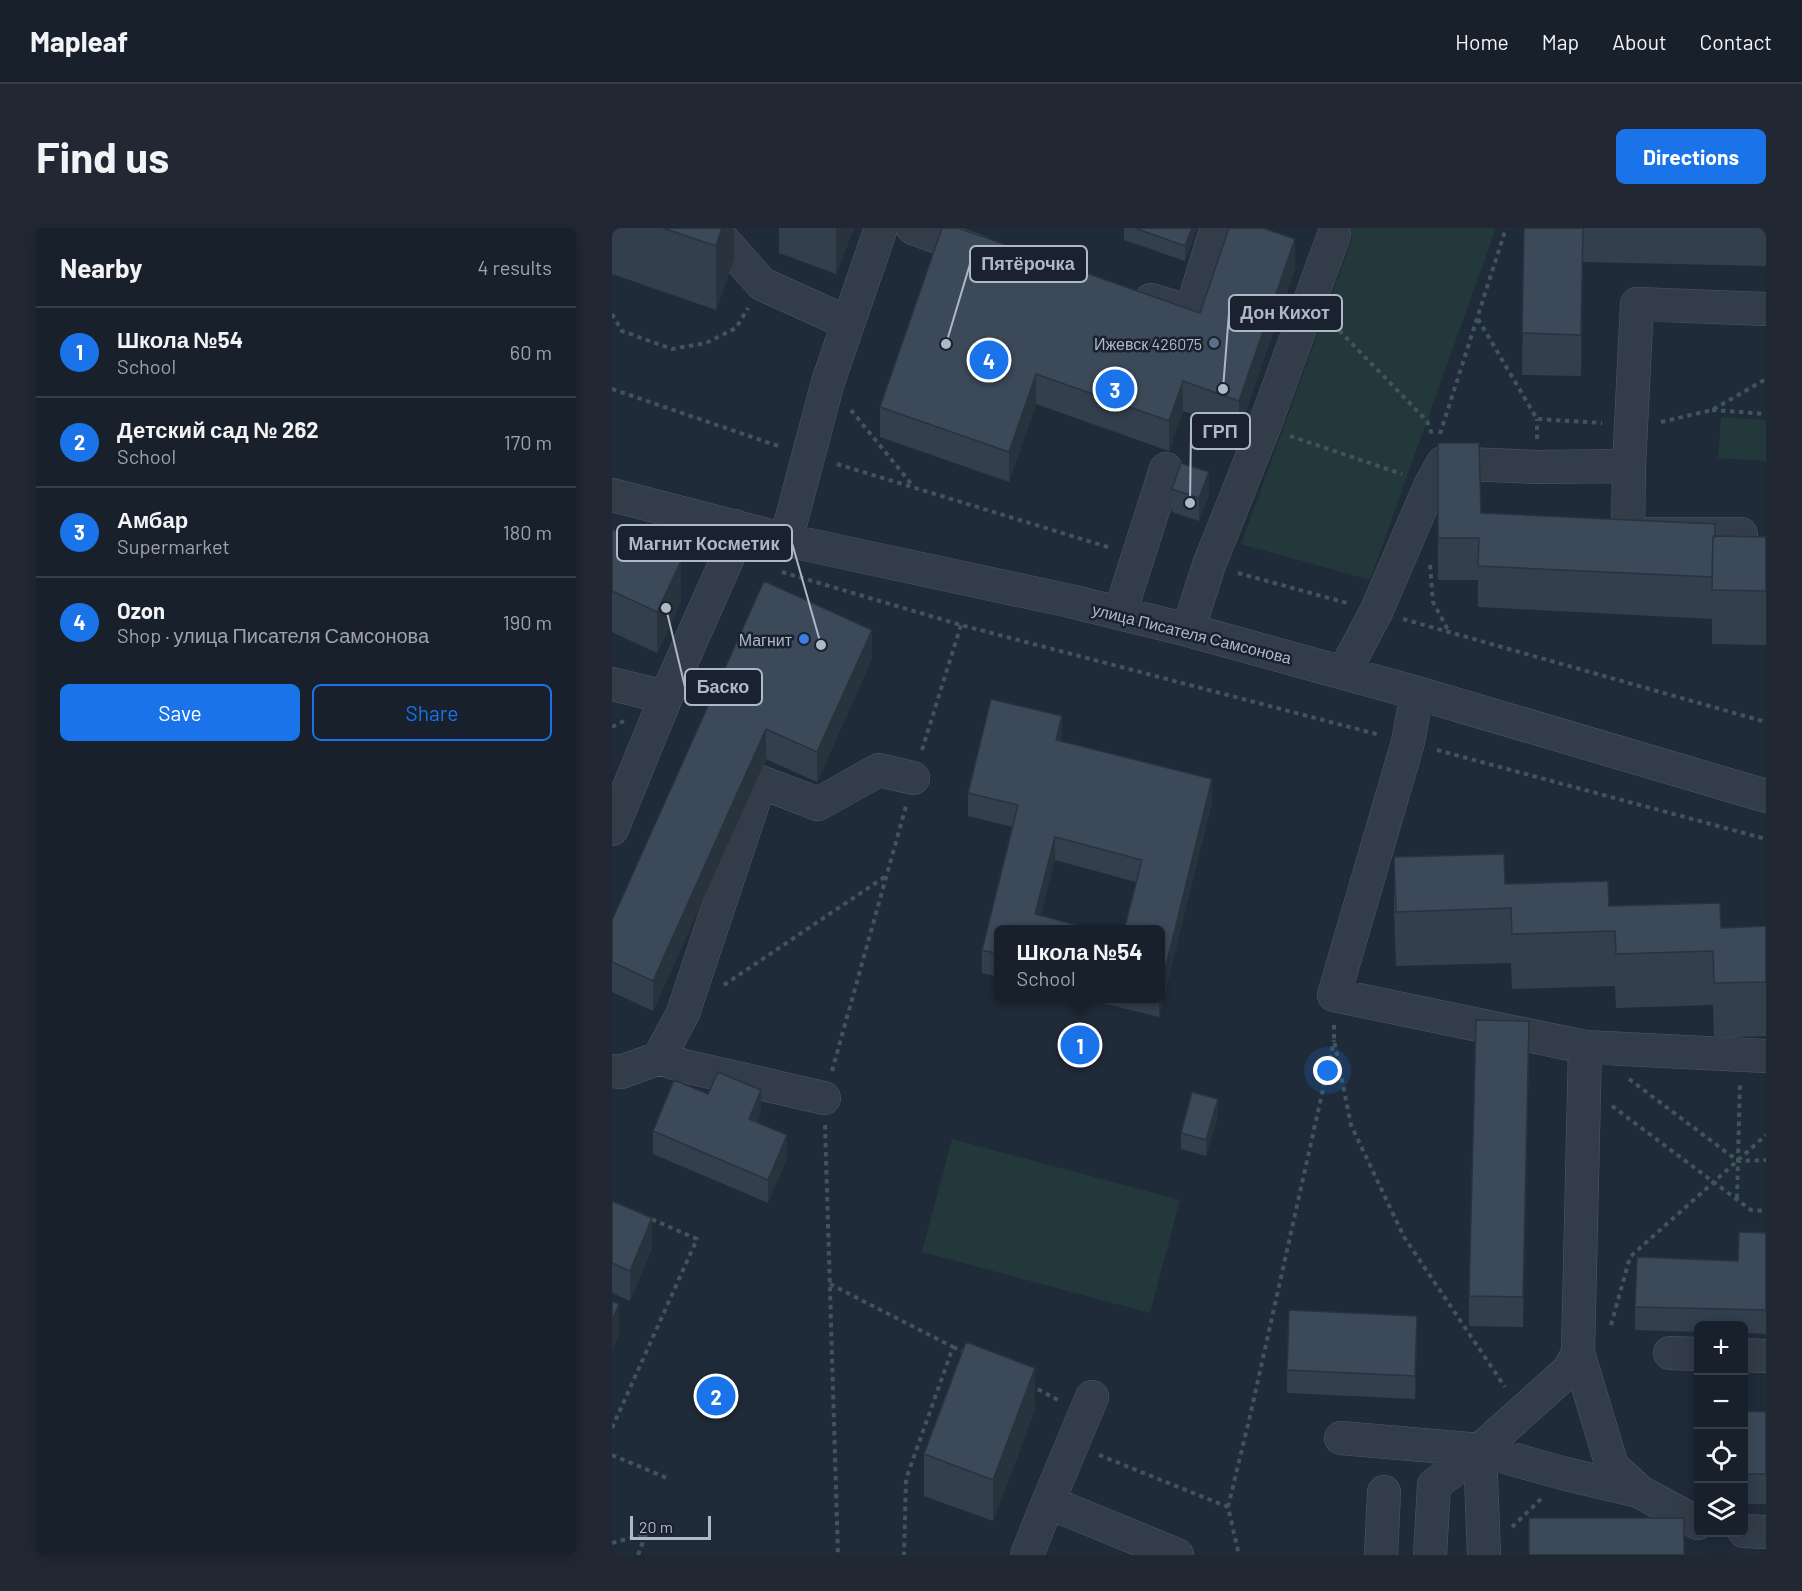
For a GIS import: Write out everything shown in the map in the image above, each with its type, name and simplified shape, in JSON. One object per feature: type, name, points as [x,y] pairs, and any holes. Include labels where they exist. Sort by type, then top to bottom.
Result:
[{"type":"street","points":[[712,228],[762,284],[848,323]]},
{"type":"street","points":[[786,540],[828,382],[882,228]]},
{"type":"street","points":[[913,228],[1010,263]]},
{"type":"street","points":[[1126,292],[1191,312],[1216,230]]},
{"type":"street","points":[[1188,630],[1209,565],[1264,427],[1334,236]]},
{"type":"street","points":[[1766,309],[1637,304],[1628,534],[1742,534],[1738,568],[1766,568]]},
{"type":"street","points":[[1344,672],[1376,612],[1437,464],[1537,467],[1629,466]]},
{"type":"street","points":[[1120,613],[1166,469]]},
{"type":"street","name":"улица Писателя Самсонова","points":[[612,495],[786,540],[1188,630],[1344,672],[1766,796]]},
{"type":"street","points":[[612,829],[728,556],[735,526]]},
{"type":"street","points":[[612,684],[666,698]]},
{"type":"street","points":[[1417,693],[1408,742],[1334,995],[1586,1047],[1754,1056]]},
{"type":"street","points":[[659,1058],[683,1012],[760,782],[818,804],[879,770],[914,778]]},
{"type":"street","points":[[1586,1047],[1578,1353],[1612,1466],[1640,1492]]},
{"type":"street","points":[[612,1071],[621,1072],[659,1058],[684,1066],[824,1098]]},
{"type":"street","points":[[1430,1555],[1434,1485],[1480,1450],[1569,1370],[1578,1353]]},
{"type":"street","points":[[1748,1355],[1766,1356]]},
{"type":"street","points":[[1027,1555],[1092,1397]]},
{"type":"street","points":[[1341,1437],[1480,1450],[1640,1492],[1694,1521]]},
{"type":"street","points":[[1480,1450],[1484,1555]]},
{"type":"street","points":[[1381,1555],[1384,1492]]},
{"type":"street","points":[[1048,1502],[1177,1555]]},
{"type":"street","points":[[1748,1532],[1766,1533]]},
{"type":"path","points":[[1437,464],[1477,318],[1506,228]]},
{"type":"path","points":[[612,314],[622,331],[672,349],[706,343],[736,328],[762,284]]},
{"type":"path","points":[[1310,299],[1427,421],[1437,464]]},
{"type":"path","points":[[1477,318],[1538,419],[1631,427],[1712,410],[1766,414]]},
{"type":"path","points":[[1712,410],[1766,379]]},
{"type":"path","points":[[828,382],[913,486]]},
{"type":"path","points":[[612,389],[807,456],[913,486],[1137,556]]},
{"type":"path","points":[[1264,427],[1437,464]]},
{"type":"path","points":[[1209,565],[1766,722]]},
{"type":"path","points":[[772,570],[961,625],[1766,839]]},
{"type":"path","points":[[838,1555],[824,1098],[914,778],[961,625]]},
{"type":"path","points":[[722,987],[886,876]]},
{"type":"path","points":[[1334,995],[1334,1040],[1351,1125],[1404,1237],[1522,1413]]},
{"type":"path","points":[[1239,1555],[1228,1507],[1253,1405],[1334,1040]]},
{"type":"path","points":[[1737,1198],[1738,1161],[1754,1056]]},
{"type":"path","points":[[1624,1075],[1738,1161],[1766,1160]]},
{"type":"path","points":[[1585,1085],[1750,1210],[1766,1211]]},
{"type":"path","points":[[1578,1353],[1610,1326],[1630,1257],[1766,1135]]},
{"type":"path","points":[[612,1428],[697,1239],[644,1216]]},
{"type":"path","points":[[830,1284],[974,1357]]},
{"type":"path","points":[[904,1555],[906,1479],[953,1347]]},
{"type":"path","points":[[1026,1384],[1058,1399],[1055,1409]]},
{"type":"path","points":[[1072,1445],[1228,1507]]},
{"type":"path","points":[[612,1455],[667,1478]]},
{"type":"path","points":[[1509,1531],[1566,1474]]},
{"type":"path","points":[[612,1543],[646,1534],[638,1555]]},
{"type":"green space","points":[[1332,228],[1496,228],[1370,580],[1241,544],[1353,237]]},
{"type":"green space","points":[[1721,417],[1766,420],[1766,461],[1718,458]]},
{"type":"green space","points":[[952,1139],[1180,1200],[1150,1313],[922,1252]]},
{"type":"building","points":[[663,228],[722,228],[716,246]]},
{"type":"building","points":[[942,228],[958,228],[1200,313],[1229,228],[1263,228],[1295,239],[1239,401],[1183,381],[1169,421],[1036,374],[1009,452],[880,407]]},
{"type":"building","points":[[1135,228],[1192,228],[1185,246]]},
{"type":"building","points":[[1524,228],[1583,228],[1581,335],[1522,333]]},
{"type":"building","points":[[1438,443],[1479,443],[1481,513],[1715,524],[1712,577],[1478,566],[1479,538],[1438,538]]},
{"type":"building","points":[[1181,463],[1209,472],[1199,498],[1172,489]]},
{"type":"building","points":[[612,529],[681,561],[657,612],[612,591]]},
{"type":"building","points":[[1713,536],[1766,537],[1766,591],[1712,590]]},
{"type":"building","points":[[764,581],[872,630],[817,752],[766,729],[653,981],[612,962],[612,920]]},
{"type":"building","points":[[991,699],[1062,716],[1056,740],[1212,779],[1165,970],[1165,925],[1125,925],[1142,860],[1055,837],[1035,914],[1076,925],[994,925],[994,953],[982,950],[1018,805],[968,793]]},
{"type":"building","points":[[1504,854],[1505,884],[1608,881],[1609,906],[1720,903],[1721,928],[1766,926],[1766,982],[1714,983],[1713,951],[1616,954],[1615,931],[1512,934],[1511,908],[1396,912],[1394,857]]},
{"type":"building","points":[[1476,1020],[1529,1021],[1523,1297],[1469,1296]]},
{"type":"building","points":[[718,1072],[761,1090],[749,1119],[787,1135],[768,1180],[653,1131],[674,1080],[708,1094]]},
{"type":"building","points":[[1192,1092],[1218,1099],[1206,1140],[1181,1133]]},
{"type":"building","points":[[612,1201],[652,1218],[630,1271],[612,1263]]},
{"type":"building","points":[[1739,1232],[1766,1233],[1766,1310],[1635,1307],[1637,1257],[1738,1261]]},
{"type":"building","points":[[612,1301],[619,1304],[612,1321]]},
{"type":"building","points":[[1289,1310],[1417,1316],[1415,1376],[1287,1370]]},
{"type":"building","points":[[966,1342],[1035,1368],[993,1480],[924,1454]]},
{"type":"building","points":[[1748,1411],[1766,1412],[1766,1474],[1748,1474]]},
{"type":"building","points":[[1529,1518],[1684,1518],[1684,1555],[1529,1555]]},
{"type":"place","name":"Ижевск 426075","points":[[1214,343]]},
{"type":"place","name":"Пятёрочка","points":[[946,344]]},
{"type":"place","name":"Ozon","points":[[989,360]]},
{"type":"place","name":"Амбар","points":[[1115,389]]},
{"type":"place","name":"Дон Кихот","points":[[1223,389]]},
{"type":"place","name":"ГРП","points":[[1190,503]]},
{"type":"place","name":"Баско","points":[[666,608]]},
{"type":"place","name":"Магнит","points":[[804,639]]},
{"type":"place","name":"Магнит Косметик","points":[[821,645]]},
{"type":"place","name":"Школа №54","points":[[1080,1045]]},
{"type":"place","name":"Детский сад № 262","points":[[716,1396]]}]
